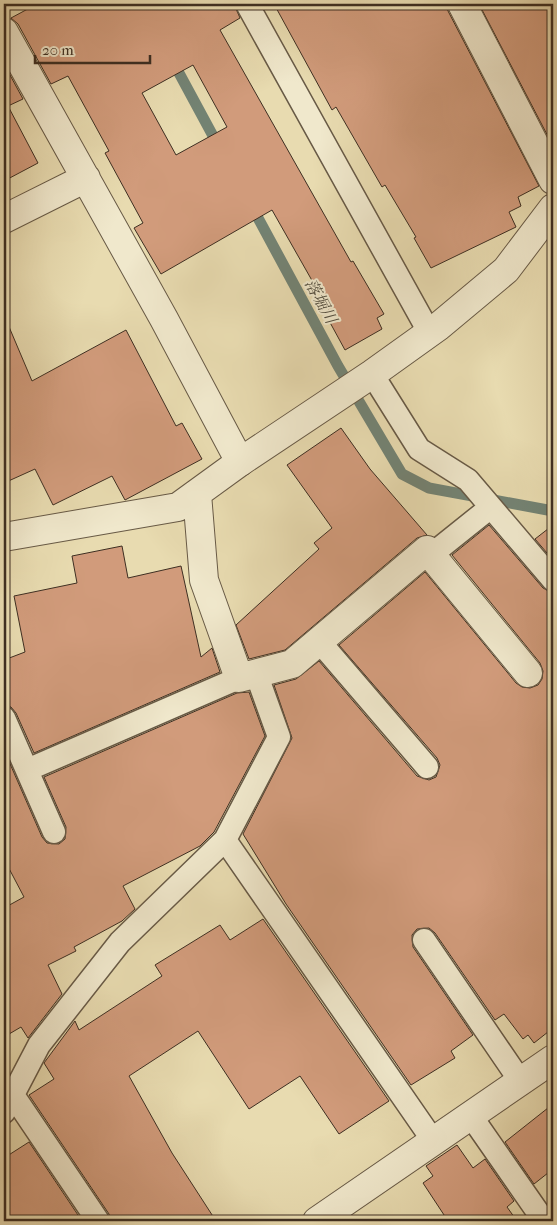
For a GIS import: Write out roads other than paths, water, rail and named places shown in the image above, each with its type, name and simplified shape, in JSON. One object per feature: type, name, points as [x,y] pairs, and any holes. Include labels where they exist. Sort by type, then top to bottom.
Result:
[{"type":"street","points":[[462,4],[553,180]]},
{"type":"street","points":[[4,32],[86,178],[240,462]]},
{"type":"street","points":[[4,219],[86,178]]},
{"type":"street","points":[[4,537],[178,507],[240,462],[430,332],[506,270],[553,208]]},
{"type":"street","points":[[196,494],[204,580],[247,675],[292,664],[427,550],[528,674]]},
{"type":"street","points":[[317,1221],[553,1059]]},
{"type":"lane","points":[[247,4],[430,332]]},
{"type":"lane","points":[[358,383],[419,448],[468,480],[553,580]]},
{"type":"lane","points":[[431,555],[489,506]]},
{"type":"lane","points":[[320,641],[427,767]]},
{"type":"lane","points":[[27,770],[247,675],[279,737],[225,840],[120,942],[39,1045],[8,1104],[98,1221]]},
{"type":"lane","points":[[4,718],[54,832]]},
{"type":"lane","points":[[225,840],[434,1142]]},
{"type":"lane","points":[[424,940],[521,1082]]},
{"type":"lane","points":[[471,1116],[544,1221]]},
{"type":"waterway","name":"落堀川","points":[[172,60],[219,147]]},
{"type":"waterway","name":"落堀川","points":[[251,205],[338,366],[402,474],[429,488],[553,511]]}]
